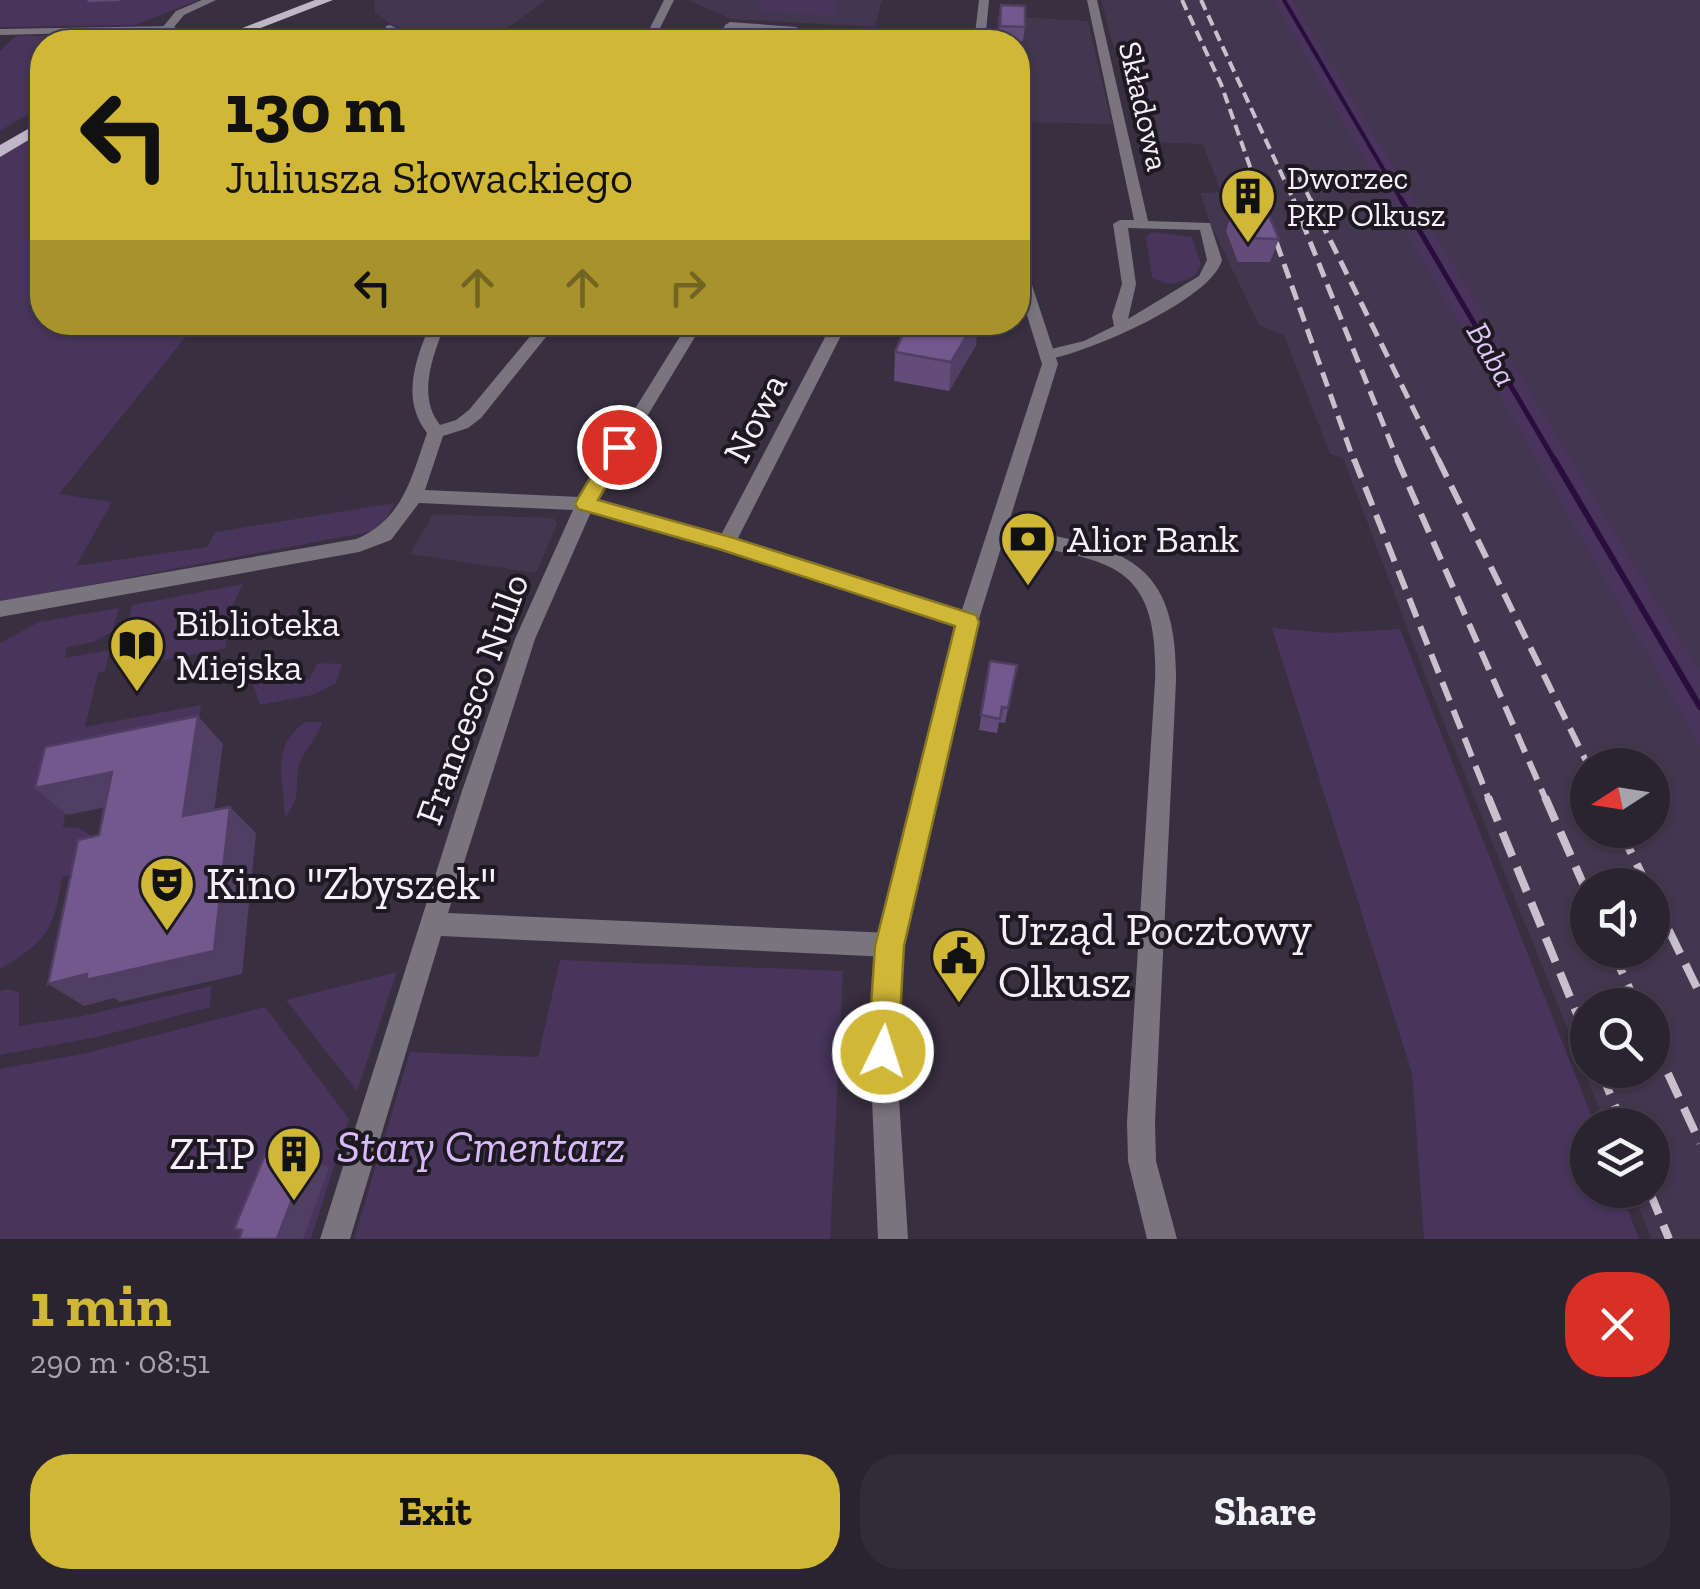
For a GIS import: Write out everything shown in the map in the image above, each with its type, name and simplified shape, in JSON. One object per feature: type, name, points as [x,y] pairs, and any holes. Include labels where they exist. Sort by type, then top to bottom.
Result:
[{"type":"main road","points":[[246,30],[327,0]]},
{"type":"main road","points":[[0,152],[30,133]]},
{"type":"street","points":[[166,28],[180,12],[211,0]]},
{"type":"street","points":[[654,30],[670,0]]},
{"type":"street","points":[[981,30],[984,0]]},
{"type":"street","name":"Składowa","points":[[1092,0],[1142,225]]},
{"type":"street","points":[[728,30],[730,25],[794,30]]},
{"type":"street","points":[[390,28],[394,30]]},
{"type":"street","points":[[83,30],[171,30]]},
{"type":"street","points":[[0,32],[30,31]]},
{"type":"street","points":[[1050,354],[1074,352],[1122,326],[1204,279],[1212,272],[1216,259],[1204,226],[1120,224],[1129,284],[1120,316],[1122,326]]},
{"type":"street","points":[[893,1239],[883,1052],[890,946],[968,622],[1046,386],[1050,354],[1030,298]]},
{"type":"street","points":[[434,335],[422,370],[420,404],[422,415],[436,432]]},
{"type":"street","points":[[436,432],[462,424],[475,414],[539,335]]},
{"type":"street","name":"Francesco Nullo","points":[[335,1239],[472,791],[525,639],[585,504],[688,335]]},
{"type":"street","name":"Nowa","points":[[726,543],[834,335]]},
{"type":"street","points":[[0,609],[359,545],[384,535],[414,496],[436,432]]},
{"type":"street","points":[[414,496],[585,504],[726,543],[968,622]]},
{"type":"street","points":[[999,530],[1112,557],[1128,565],[1150,592],[1160,616],[1164,650],[1158,850],[1141,1122],[1142,1161],[1162,1239]]},
{"type":"street","points":[[434,924],[890,946]]},
{"type":"shaded area","points":[[374,0],[546,0],[505,30],[408,30],[375,13]]},
{"type":"shaded area","points":[[688,0],[882,0],[875,27],[731,19]]},
{"type":"shaded area","points":[[1101,0],[1273,0],[1700,747],[1700,1239],[1651,1239],[1639,1208],[1670,1208],[1670,1108],[1599,1108],[1591,1088],[1670,1088],[1670,988],[1570,988],[1570,1036],[1426,678],[1343,458],[1330,454],[1284,335],[1259,325],[1210,223],[1200,193],[1221,192],[1203,144],[1140,142]]},
{"type":"shaded area","points":[[1293,0],[1700,0],[1700,672],[1345,87]]},
{"type":"shaded area","points":[[997,16],[1088,21],[1112,124],[1030,122],[1030,30],[996,30]]},
{"type":"shaded area","points":[[433,514],[553,518],[557,524],[536,573],[410,554]]},
{"type":"green space","points":[[0,0],[199,0],[135,25],[0,27]]},
{"type":"green space","points":[[762,0],[839,1],[834,15],[757,12]]},
{"type":"green space","points":[[1273,0],[1293,0],[1700,672],[1700,747]]},
{"type":"green space","points":[[16,36],[30,36],[30,113],[0,131],[0,51]]},
{"type":"green space","points":[[30,138],[30,335],[187,335],[59,494],[112,502],[76,566],[207,547],[215,532],[395,503],[379,530],[0,602],[0,157]]},
{"type":"green space","points":[[1152,232],[1192,237],[1201,264],[1196,274],[1174,283],[1152,277],[1146,237]]},
{"type":"green space","points":[[243,584],[228,615],[226,648],[119,669],[132,605]]},
{"type":"green space","points":[[119,608],[112,632],[93,642],[67,647],[65,658],[110,650],[105,671],[98,673],[85,727],[201,705],[193,752],[72,777],[63,827],[79,828],[90,835],[71,875],[62,877],[45,933],[28,951],[0,969],[0,643],[39,622]]},
{"type":"green space","points":[[1272,628],[1331,633],[1400,629],[1570,1061],[1570,1088],[1580,1088],[1588,1108],[1570,1108],[1570,1208],[1627,1208],[1639,1239],[1424,1239],[1412,1073]]},
{"type":"green space","points":[[318,663],[342,664],[336,683],[312,695],[260,705],[249,671],[309,679]]},
{"type":"green space","points":[[306,722],[322,722],[301,760],[296,796],[285,818],[283,753],[294,731]]},
{"type":"green space","name":"Stary Cmentarz","points":[[560,960],[843,971],[830,1239],[354,1239],[410,1052],[538,1057]]},
{"type":"green space","points":[[397,972],[357,1091],[286,1000]]},
{"type":"green space","points":[[211,986],[210,1007],[97,1037],[0,1055],[0,991],[19,992],[19,1026],[78,1017]]},
{"type":"green space","points":[[265,1007],[349,1119],[311,1239],[0,1239],[0,1069],[87,1053]]},
{"type":"building","points":[[1001,5],[1025,6],[1025,27],[1000,26]]},
{"type":"building","points":[[1233,208],[1266,209],[1279,239],[1246,238]]},
{"type":"building","points":[[902,335],[967,335],[951,362],[895,352]]},
{"type":"building","points":[[990,661],[1017,665],[1008,708],[1002,707],[1000,719],[981,715]]},
{"type":"building","points":[[198,716],[183,816],[230,807],[214,951],[86,980],[87,974],[48,984],[78,840],[99,835],[112,772],[35,788],[45,747]]},
{"type":"building","points":[[266,1152],[308,1157],[277,1239],[239,1239],[242,1230],[234,1229]]},
{"type":"waterway","name":"Baba","points":[[1284,0],[1402,201]]},
{"type":"waterway","name":"Baba","points":[[1401,199],[1555,461]]},
{"type":"waterway","name":"Baba","points":[[1554,459],[1700,707]]},
{"type":"railway","points":[[1182,0],[1221,84],[1262,201]]},
{"type":"railway","points":[[1201,0],[1294,201]]},
{"type":"railway","points":[[1299,177],[1310,199]]},
{"type":"railway","points":[[1261,199],[1354,461]]},
{"type":"railway","points":[[1293,199],[1398,461]]},
{"type":"railway","points":[[1310,199],[1439,461]]},
{"type":"railway","points":[[1354,459],[1489,800]]},
{"type":"railway","points":[[1397,459],[1546,800]]},
{"type":"railway","points":[[1438,459],[1580,748]]},
{"type":"railway","points":[[1488,797],[1570,997]]},
{"type":"railway","points":[[1545,797],[1576,868]]},
{"type":"railway","points":[[1629,848],[1639,868]]},
{"type":"railway","points":[[1670,933],[1700,994]]},
{"type":"railway","points":[[1620,968],[1629,988]]},
{"type":"railway","points":[[1670,1078],[1700,1143]]},
{"type":"railway","points":[[1608,1088],[1616,1108]]},
{"type":"railway","points":[[1656,1208],[1669,1239]]},
{"type":"place","name":"Dworzec PKP Olkusz","points":[[1248,245]]},
{"type":"place","name":"Alior Bank","points":[[1028,588]]},
{"type":"place","name":"Biblioteka Miejska","points":[[137,694]]},
{"type":"place","name":"Kino \"Zbyszek\"","points":[[167,933]]},
{"type":"place","name":"Urząd Pocztowy Olkusz","points":[[959,1005]]},
{"type":"place","name":"ZHP","points":[[294,1203]]},
{"type":"route","points":[[619,447],[585,504],[726,543],[968,622],[890,946],[883,1052]]}]
